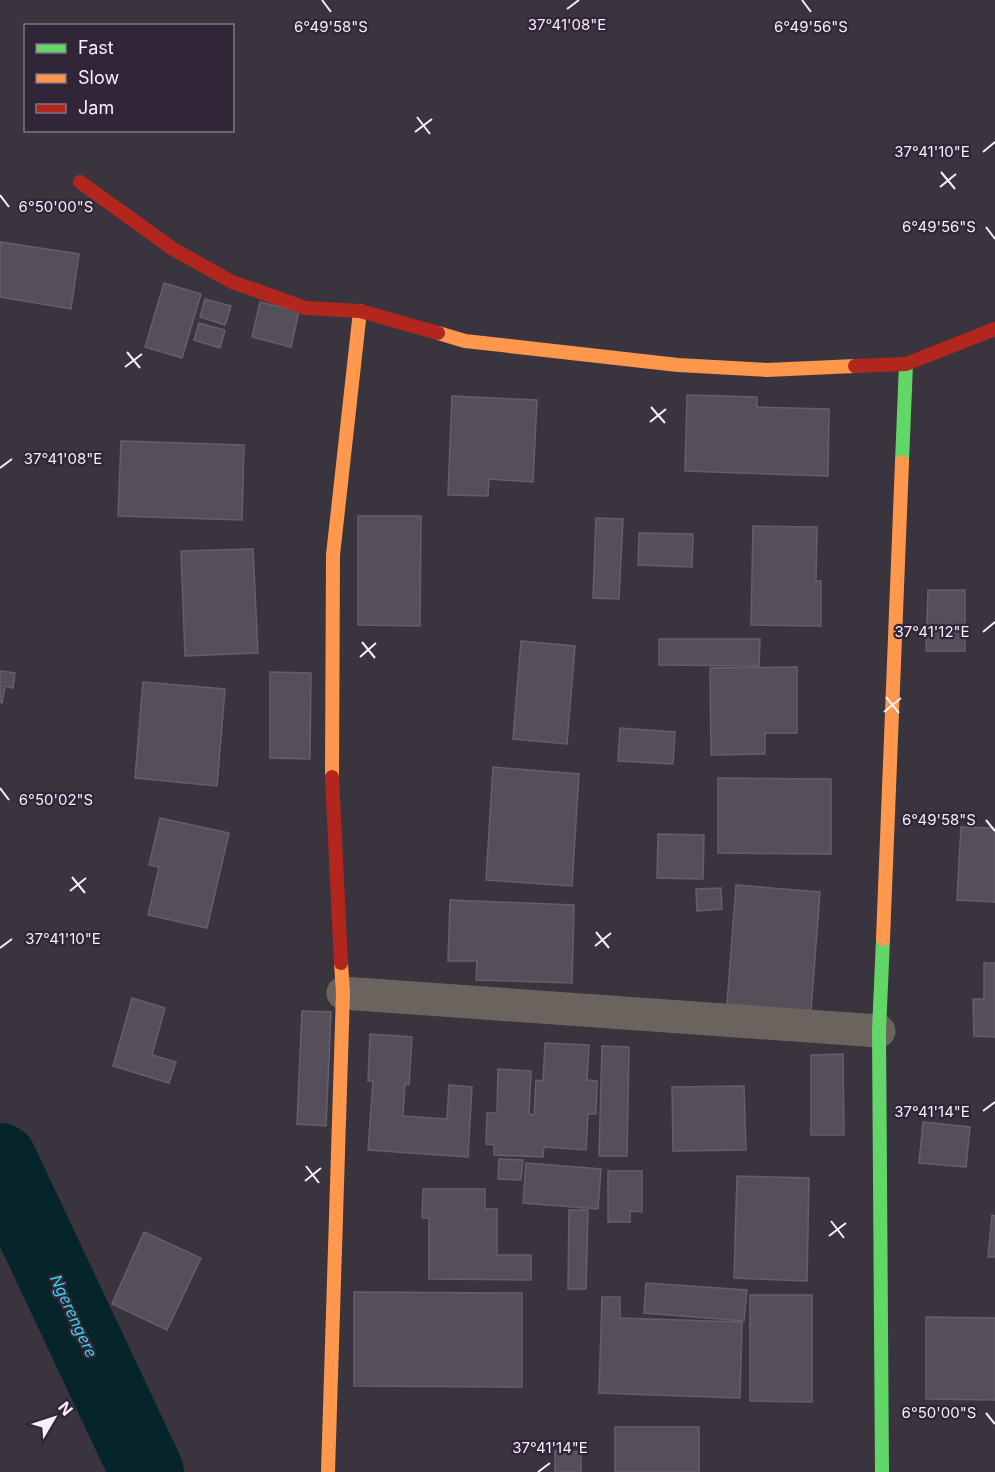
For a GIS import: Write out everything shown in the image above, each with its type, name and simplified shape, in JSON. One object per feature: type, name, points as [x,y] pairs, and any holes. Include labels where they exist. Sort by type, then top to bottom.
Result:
[{"type":"street","points":[[80,182],[173,249],[232,282],[306,308],[360,311],[465,341],[667,364],[767,369],[906,364],[995,329]]},
{"type":"street","points":[[328,1472],[343,993],[330,746],[333,555],[360,311]]},
{"type":"street","points":[[882,1472],[879,1031],[906,364]]},
{"type":"street","points":[[343,993],[879,1031]]},
{"type":"building","points":[[0,242],[79,254],[71,309],[0,297]]},
{"type":"building","points":[[164,283],[201,294],[182,358],[145,347]]},
{"type":"building","points":[[205,299],[231,306],[225,325],[200,317]]},
{"type":"building","points":[[260,302],[299,311],[291,347],[252,337]]},
{"type":"building","points":[[199,323],[225,330],[220,348],[194,340]]},
{"type":"building","points":[[687,395],[757,397],[757,407],[829,409],[828,476],[685,471]]},
{"type":"building","points":[[452,396],[537,400],[533,482],[489,479],[488,496],[448,495]]},
{"type":"building","points":[[121,441],[244,445],[242,520],[118,516]]},
{"type":"building","points":[[358,516],[421,516],[420,626],[358,625]]},
{"type":"building","points":[[596,518],[623,519],[619,599],[593,598]]},
{"type":"building","points":[[753,526],[817,527],[816,581],[821,581],[821,626],[751,625]]},
{"type":"building","points":[[639,533],[693,534],[692,567],[638,565]]},
{"type":"building","points":[[253,549],[258,653],[185,656],[181,551]]},
{"type":"building","points":[[928,590],[965,590],[965,651],[926,651]]},
{"type":"building","points":[[659,639],[760,639],[759,666],[659,665]]},
{"type":"building","points":[[521,641],[575,646],[567,744],[513,739]]},
{"type":"building","points":[[797,667],[797,733],[765,733],[765,754],[711,755],[710,668]]},
{"type":"building","points":[[0,671],[15,673],[13,688],[5,686],[2,703],[0,702]]},
{"type":"building","points":[[270,672],[311,673],[310,759],[270,758]]},
{"type":"building","points":[[143,682],[225,689],[217,786],[135,778]]},
{"type":"building","points":[[620,728],[675,732],[673,764],[618,761]]},
{"type":"building","points":[[493,767],[579,774],[572,886],[486,880]]},
{"type":"building","points":[[718,778],[831,779],[831,854],[718,853]]},
{"type":"building","points":[[160,818],[229,833],[207,928],[148,915],[159,867],[149,865]]},
{"type":"building","points":[[961,827],[995,828],[995,902],[957,900]]},
{"type":"building","points":[[658,834],[704,835],[703,879],[657,878]]},
{"type":"building","points":[[736,885],[820,892],[811,1011],[727,1004]]},
{"type":"building","points":[[721,888],[722,909],[697,911],[696,889]]},
{"type":"building","points":[[450,900],[574,905],[572,983],[476,980],[477,961],[448,961]]},
{"type":"building","points":[[984,963],[995,963],[995,1037],[974,1036],[973,999],[984,999]]},
{"type":"building","points":[[132,998],[165,1008],[152,1055],[176,1062],[169,1083],[113,1066]]},
{"type":"building","points":[[302,1011],[331,1012],[326,1126],[297,1124]]},
{"type":"building","points":[[370,1034],[412,1037],[409,1085],[405,1084],[403,1116],[447,1119],[449,1085],[472,1087],[468,1157],[368,1150],[373,1081],[368,1081]]},
{"type":"building","points":[[545,1043],[589,1045],[587,1080],[597,1081],[596,1114],[588,1114],[586,1150],[544,1147],[543,1157],[494,1155],[494,1145],[486,1144],[487,1113],[497,1113],[498,1069],[531,1071],[529,1114],[534,1115],[536,1080],[543,1081]]},
{"type":"building","points":[[602,1046],[629,1047],[627,1156],[599,1156]]},
{"type":"building","points":[[843,1054],[844,1135],[811,1135],[811,1055]]},
{"type":"building","points":[[744,1086],[746,1150],[673,1151],[672,1087]]},
{"type":"building","points":[[923,1122],[970,1127],[966,1167],[919,1163]]},
{"type":"building","points":[[499,1159],[523,1160],[521,1180],[498,1179]]},
{"type":"building","points":[[526,1163],[601,1169],[598,1209],[523,1203]]},
{"type":"building","points":[[608,1171],[642,1171],[642,1212],[630,1211],[630,1222],[608,1222]]},
{"type":"building","points":[[737,1176],[809,1178],[807,1281],[734,1278]]},
{"type":"building","points":[[423,1189],[485,1189],[485,1209],[497,1209],[497,1255],[531,1255],[531,1280],[429,1279],[429,1218],[422,1218]]},
{"type":"building","points":[[569,1210],[588,1210],[586,1289],[568,1289]]},
{"type":"building","points":[[992,1215],[995,1216],[995,1257],[988,1257]]},
{"type":"building","points":[[144,1232],[201,1258],[167,1330],[112,1304]]},
{"type":"building","points":[[646,1283],[747,1290],[744,1321],[644,1313]]},
{"type":"building","points":[[354,1292],[522,1293],[522,1387],[354,1386]]},
{"type":"building","points":[[750,1295],[812,1295],[812,1402],[750,1401]]},
{"type":"building","points":[[602,1297],[620,1297],[620,1318],[742,1322],[740,1398],[599,1393]]},
{"type":"building","points":[[926,1317],[995,1318],[995,1400],[926,1399]]},
{"type":"building","points":[[615,1427],[699,1427],[699,1472],[615,1472]]},
{"type":"building","points":[[555,1451],[581,1452],[581,1472],[555,1472]]},
{"type":"waterway","name":"Ngerengere","points":[[0,1160],[147,1472]]},
{"type":"traffic: fast","points":[[902,462],[906,364]]},
{"type":"traffic: fast","points":[[882,1472],[879,1031],[883,939]]},
{"type":"traffic: slow","points":[[332,777],[333,555],[360,311]]},
{"type":"traffic: slow","points":[[438,333],[465,341],[678,365],[767,370],[855,366]]},
{"type":"traffic: slow","points":[[883,939],[902,462]]},
{"type":"traffic: slow","points":[[328,1472],[343,993],[341,963]]},
{"type":"traffic: jam","points":[[80,182],[173,249],[232,282],[306,308],[360,311],[438,333]]},
{"type":"traffic: jam","points":[[855,366],[906,364],[995,329]]},
{"type":"traffic: jam","points":[[332,777],[341,963]]}]
